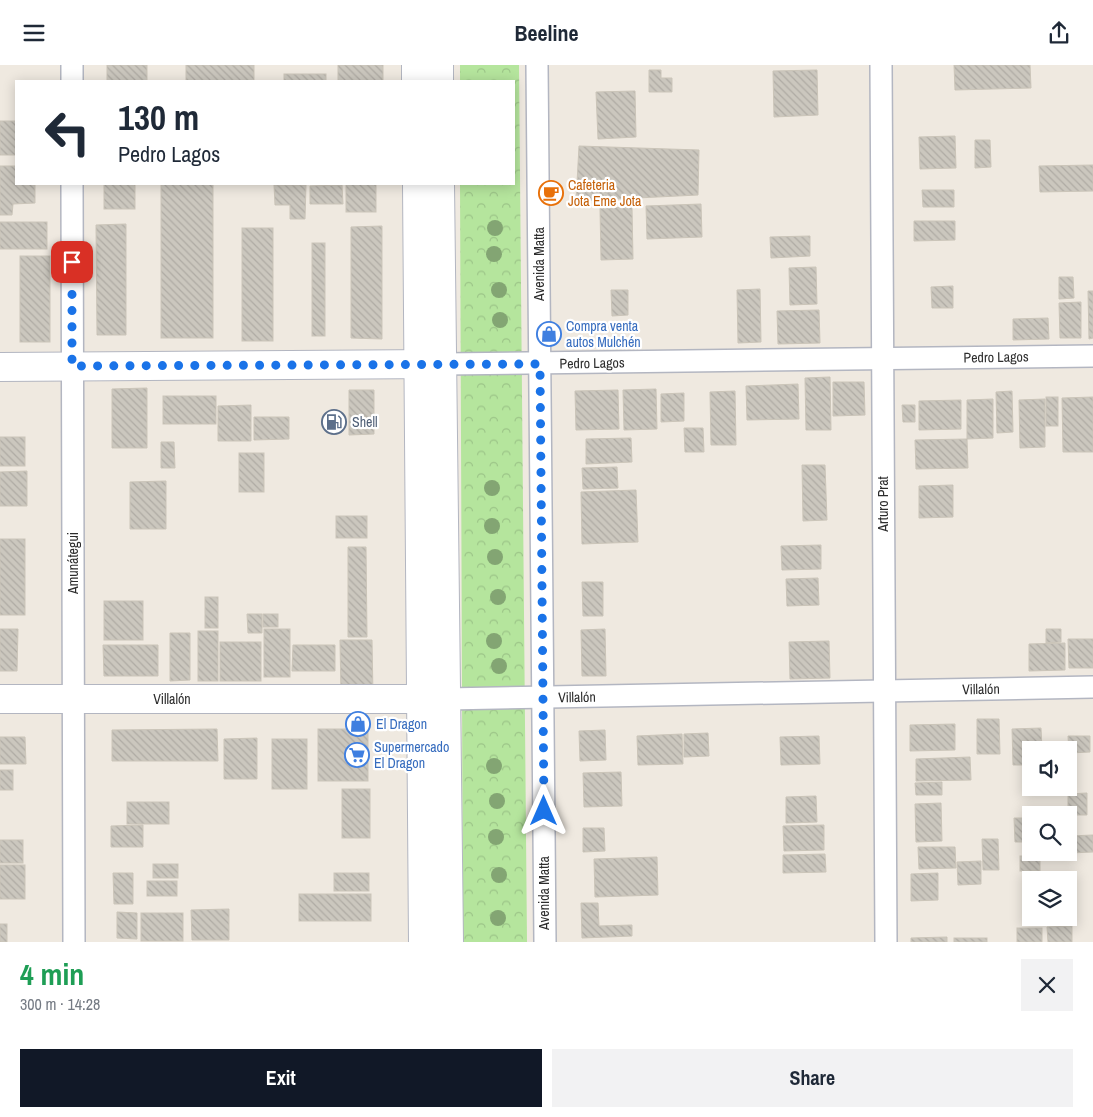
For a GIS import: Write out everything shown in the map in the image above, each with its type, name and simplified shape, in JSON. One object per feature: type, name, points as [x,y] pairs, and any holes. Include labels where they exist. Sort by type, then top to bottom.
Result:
[{"type":"main road","points":[[416,65],[416,80]]},
{"type":"main road","points":[[439,65],[439,80]]},
{"type":"main road","points":[[417,185],[430,363],[433,699],[423,942]]},
{"type":"main road","points":[[430,363],[440,185]]},
{"type":"main road","name":"Pedro Lagos","points":[[0,367],[430,363]]},
{"type":"main road","name":"Villalón","points":[[0,699],[433,699]]},
{"type":"main road","points":[[433,699],[449,942]]},
{"type":"street","points":[[72,65],[72,80]]},
{"type":"street","name":"Avenida Matta","points":[[537,65],[544,942]]},
{"type":"street","name":"Arturo Prat","points":[[880,65],[886,942]]},
{"type":"street","name":"Amunátegui","points":[[72,185],[74,942]]},
{"type":"street","name":"Pedro Lagos","points":[[430,363],[540,364],[1093,356]]},
{"type":"street","name":"Villalón","points":[[433,699],[1093,687]]},
{"type":"green space","points":[[460,65],[519,65],[527,942],[463,942],[460,185],[515,185],[515,80],[460,80]]},
{"type":"building","points":[[107,65],[147,65],[147,80],[107,80]]},
{"type":"building","points":[[186,65],[254,65],[254,80],[186,80]]},
{"type":"building","points":[[338,65],[383,65],[383,80],[338,80]]},
{"type":"building","points":[[954,65],[1030,65],[1031,88],[955,90]]},
{"type":"building","points":[[649,70],[661,70],[661,78],[672,78],[672,92],[649,92]]},
{"type":"building","points":[[817,70],[818,115],[774,117],[773,71]]},
{"type":"building","points":[[284,74],[326,74],[326,80],[284,80]]},
{"type":"building","points":[[635,91],[636,137],[598,139],[596,92]]},
{"type":"building","points":[[0,121],[15,121],[15,155],[0,155]]},
{"type":"building","points":[[955,136],[956,168],[920,169],[919,137]]},
{"type":"building","points":[[975,140],[990,140],[991,167],[975,168]]},
{"type":"building","points":[[579,146],[699,150],[698,195],[576,201]]},
{"type":"building","points":[[1093,165],[1093,191],[1040,192],[1039,166]]},
{"type":"building","points":[[0,166],[15,166],[15,185],[35,185],[35,203],[13,204],[12,215],[0,215]]},
{"type":"building","points":[[104,185],[135,185],[135,209],[104,209]]},
{"type":"building","points":[[161,185],[213,185],[213,338],[161,338]]},
{"type":"building","points":[[274,185],[306,185],[305,219],[290,219],[290,205],[275,205]]},
{"type":"building","points":[[342,185],[343,204],[310,204],[310,186]]},
{"type":"building","points":[[346,185],[376,185],[376,212],[346,212]]},
{"type":"building","points":[[922,190],[954,190],[954,207],[923,207]]},
{"type":"building","points":[[701,204],[702,237],[647,239],[646,206]]},
{"type":"building","points":[[632,207],[633,259],[601,260],[600,208]]},
{"type":"building","points":[[914,221],[955,221],[955,240],[914,241]]},
{"type":"building","points":[[0,222],[47,222],[47,249],[0,249]]},
{"type":"building","points":[[126,224],[126,335],[97,335],[96,225]]},
{"type":"building","points":[[382,226],[382,339],[351,338],[351,227]]},
{"type":"building","points":[[242,228],[273,228],[273,341],[242,341]]},
{"type":"building","points":[[810,236],[810,256],[771,258],[770,237]]},
{"type":"building","points":[[312,243],[325,243],[325,336],[312,336]]},
{"type":"building","points":[[20,256],[50,256],[50,342],[20,342]]},
{"type":"building","points":[[816,267],[817,304],[790,305],[789,268]]},
{"type":"building","points":[[1059,277],[1073,277],[1074,298],[1059,299]]},
{"type":"building","points":[[953,286],[953,308],[932,308],[931,287]]},
{"type":"building","points":[[760,289],[761,342],[738,343],[737,290]]},
{"type":"building","points":[[611,290],[628,290],[628,315],[612,316]]},
{"type":"building","points":[[1088,291],[1093,291],[1093,338],[1089,339]]},
{"type":"building","points":[[1081,302],[1081,338],[1060,338],[1059,303]]},
{"type":"building","points":[[819,310],[820,343],[778,344],[777,311]]},
{"type":"building","points":[[1048,318],[1049,339],[1013,340],[1013,319]]},
{"type":"building","points":[[830,377],[831,430],[806,430],[805,378]]},
{"type":"building","points":[[833,382],[864,382],[865,415],[833,416]]},
{"type":"building","points":[[798,384],[799,419],[747,420],[746,386]]},
{"type":"building","points":[[147,388],[147,448],[112,448],[112,389]]},
{"type":"building","points":[[656,389],[657,429],[624,430],[623,390]]},
{"type":"building","points":[[349,390],[374,390],[374,434],[349,435]]},
{"type":"building","points":[[618,390],[619,429],[576,430],[575,391]]},
{"type":"building","points":[[735,391],[736,445],[711,445],[710,392]]},
{"type":"building","points":[[1012,391],[1013,432],[997,433],[996,392]]},
{"type":"building","points":[[684,393],[684,421],[661,422],[661,394]]},
{"type":"building","points":[[163,396],[216,396],[216,424],[163,424]]},
{"type":"building","points":[[1046,397],[1058,397],[1058,426],[1046,426]]},
{"type":"building","points":[[1093,397],[1093,452],[1063,452],[1062,398]]},
{"type":"building","points":[[993,399],[993,438],[967,439],[967,400]]},
{"type":"building","points":[[1045,399],[1045,447],[1020,448],[1019,400]]},
{"type":"building","points":[[961,400],[961,429],[919,430],[919,401]]},
{"type":"building","points":[[251,405],[251,441],[218,441],[218,406]]},
{"type":"building","points":[[902,405],[915,405],[915,422],[903,422]]},
{"type":"building","points":[[254,417],[289,417],[289,439],[254,440]]},
{"type":"building","points":[[684,428],[703,428],[704,452],[685,452]]},
{"type":"building","points":[[0,437],[25,437],[25,466],[0,466]]},
{"type":"building","points":[[631,438],[632,462],[586,464],[586,439]]},
{"type":"building","points":[[967,439],[968,468],[916,469],[915,440]]},
{"type":"building","points":[[161,442],[174,442],[175,468],[161,468]]},
{"type":"building","points":[[239,453],[264,453],[264,492],[239,492]]},
{"type":"building","points":[[802,465],[825,465],[827,520],[803,521]]},
{"type":"building","points":[[617,467],[618,488],[583,489],[582,468]]},
{"type":"building","points":[[27,471],[27,506],[0,506],[0,472]]},
{"type":"building","points":[[166,481],[166,529],[130,529],[130,482]]},
{"type":"building","points":[[953,485],[953,517],[919,518],[919,486]]},
{"type":"building","points":[[636,490],[638,542],[582,544],[581,492]]},
{"type":"building","points":[[336,516],[367,516],[367,538],[336,538]]},
{"type":"building","points":[[0,539],[25,539],[25,615],[0,615]]},
{"type":"building","points":[[821,545],[821,569],[782,570],[781,546]]},
{"type":"building","points":[[348,547],[366,547],[367,637],[348,637]]},
{"type":"building","points":[[818,578],[819,605],[787,606],[786,579]]},
{"type":"building","points":[[582,582],[603,582],[603,616],[583,616]]},
{"type":"building","points":[[205,597],[218,597],[218,628],[205,628]]},
{"type":"building","points":[[104,601],[143,601],[143,640],[104,640]]},
{"type":"building","points":[[247,614],[262,614],[262,633],[248,633]]},
{"type":"building","points":[[263,614],[278,614],[278,627],[263,627]]},
{"type":"building","points":[[0,629],[18,629],[17,671],[0,671]]},
{"type":"building","points":[[264,629],[290,629],[290,677],[264,677]]},
{"type":"building","points":[[605,629],[606,676],[582,676],[581,630]]},
{"type":"building","points":[[1046,629],[1061,629],[1061,642],[1046,643]]},
{"type":"building","points":[[198,631],[218,631],[218,681],[198,681]]},
{"type":"building","points":[[170,633],[190,633],[190,680],[170,681]]},
{"type":"building","points":[[1068,639],[1093,639],[1093,668],[1069,668]]},
{"type":"building","points":[[340,640],[372,640],[373,696],[341,696]]},
{"type":"building","points":[[829,641],[830,678],[790,679],[789,642]]},
{"type":"building","points":[[220,642],[261,642],[261,681],[220,681]]},
{"type":"building","points":[[1065,643],[1065,670],[1029,671],[1029,644]]},
{"type":"building","points":[[103,645],[158,645],[158,676],[104,676]]},
{"type":"building","points":[[293,645],[335,645],[335,671],[292,671]]},
{"type":"building","points":[[977,719],[999,719],[1000,754],[977,754]]},
{"type":"building","points":[[955,724],[955,750],[910,751],[910,725]]},
{"type":"building","points":[[1041,728],[1042,741],[1022,741],[1022,765],[1013,765],[1012,729]]},
{"type":"building","points":[[217,729],[218,761],[112,761],[112,730]]},
{"type":"building","points":[[318,729],[368,729],[368,781],[318,781]]},
{"type":"building","points":[[605,730],[606,760],[580,761],[579,731]]},
{"type":"building","points":[[708,733],[709,756],[684,757],[684,734]]},
{"type":"building","points":[[682,734],[683,764],[638,765],[637,736]]},
{"type":"building","points":[[819,736],[820,764],[781,765],[780,737]]},
{"type":"building","points":[[1068,736],[1090,736],[1090,752],[1077,753],[1077,741],[1068,741]]},
{"type":"building","points":[[0,737],[25,737],[26,764],[0,764]]},
{"type":"building","points":[[257,738],[257,779],[224,779],[224,739]]},
{"type":"building","points":[[272,739],[307,739],[307,789],[272,789]]},
{"type":"building","points":[[970,757],[971,780],[916,781],[916,759]]},
{"type":"building","points":[[0,770],[13,770],[13,790],[0,790]]},
{"type":"building","points":[[621,772],[622,806],[584,807],[583,773]]},
{"type":"building","points":[[942,782],[942,795],[916,795],[915,783]]},
{"type":"building","points":[[342,789],[370,789],[370,838],[342,838]]},
{"type":"building","points":[[1087,793],[1087,815],[1077,815],[1077,806],[1068,806],[1068,796],[1077,796],[1077,794]]},
{"type":"building","points":[[816,796],[817,822],[786,823],[786,797]]},
{"type":"building","points":[[127,802],[169,802],[169,824],[127,824]]},
{"type":"building","points":[[941,803],[942,841],[916,842],[915,804]]},
{"type":"building","points":[[1014,818],[1022,818],[1022,842],[1015,842]]},
{"type":"building","points":[[143,825],[143,847],[111,847],[111,826]]},
{"type":"building","points":[[824,825],[824,850],[784,851],[783,826]]},
{"type":"building","points":[[583,828],[604,828],[605,851],[583,852]]},
{"type":"building","points":[[1093,835],[1093,852],[1077,853],[1077,836]]},
{"type":"building","points":[[982,839],[998,839],[999,870],[983,870]]},
{"type":"building","points":[[0,840],[23,840],[23,863],[0,863]]},
{"type":"building","points":[[918,847],[955,847],[956,868],[919,869]]},
{"type":"building","points":[[825,854],[826,872],[783,873],[783,855]]},
{"type":"building","points":[[1020,856],[1022,856],[1022,861],[1040,861],[1040,871],[1020,871]]},
{"type":"building","points":[[657,857],[658,895],[595,897],[594,859]]},
{"type":"building","points":[[981,861],[981,884],[958,885],[957,862]]},
{"type":"building","points":[[153,864],[178,864],[178,878],[153,878]]},
{"type":"building","points":[[0,865],[25,865],[25,899],[0,899]]},
{"type":"building","points":[[113,873],[133,873],[133,904],[114,904]]},
{"type":"building","points":[[334,873],[369,873],[369,891],[334,891]]},
{"type":"building","points":[[938,873],[938,900],[911,901],[911,874]]},
{"type":"building","points":[[147,881],[177,881],[177,896],[147,896]]},
{"type":"building","points":[[299,894],[371,894],[371,921],[299,921]]},
{"type":"building","points":[[581,903],[598,903],[599,926],[632,925],[632,936],[582,938]]},
{"type":"building","points":[[229,909],[229,940],[192,940],[191,910]]},
{"type":"building","points":[[117,912],[137,913],[137,939],[117,938]]},
{"type":"building","points":[[141,913],[183,913],[183,941],[141,941]]},
{"type":"building","points":[[0,924],[7,924],[7,942],[0,942]]},
{"type":"building","points":[[1072,926],[1072,942],[1048,942],[1047,927]]},
{"type":"building","points":[[1017,928],[1042,928],[1042,942],[1017,942]]},
{"type":"building","points":[[947,937],[947,942],[911,942],[911,938]]},
{"type":"building","points":[[954,938],[987,938],[987,942],[954,942]]},
{"type":"place","name":"Cafeteria Jota Eme Jota","points":[[551,193]]},
{"type":"place","name":"Compra venta autos Mulchén","points":[[549,334]]},
{"type":"place","name":"Shell","points":[[334,422]]},
{"type":"place","name":"El Dragon","points":[[358,724]]},
{"type":"place","name":"Supermercado El Dragon","points":[[357,755]]},
{"type":"route","points":[[72,262],[72,366],[386,363],[540,364],[544,811]]}]
